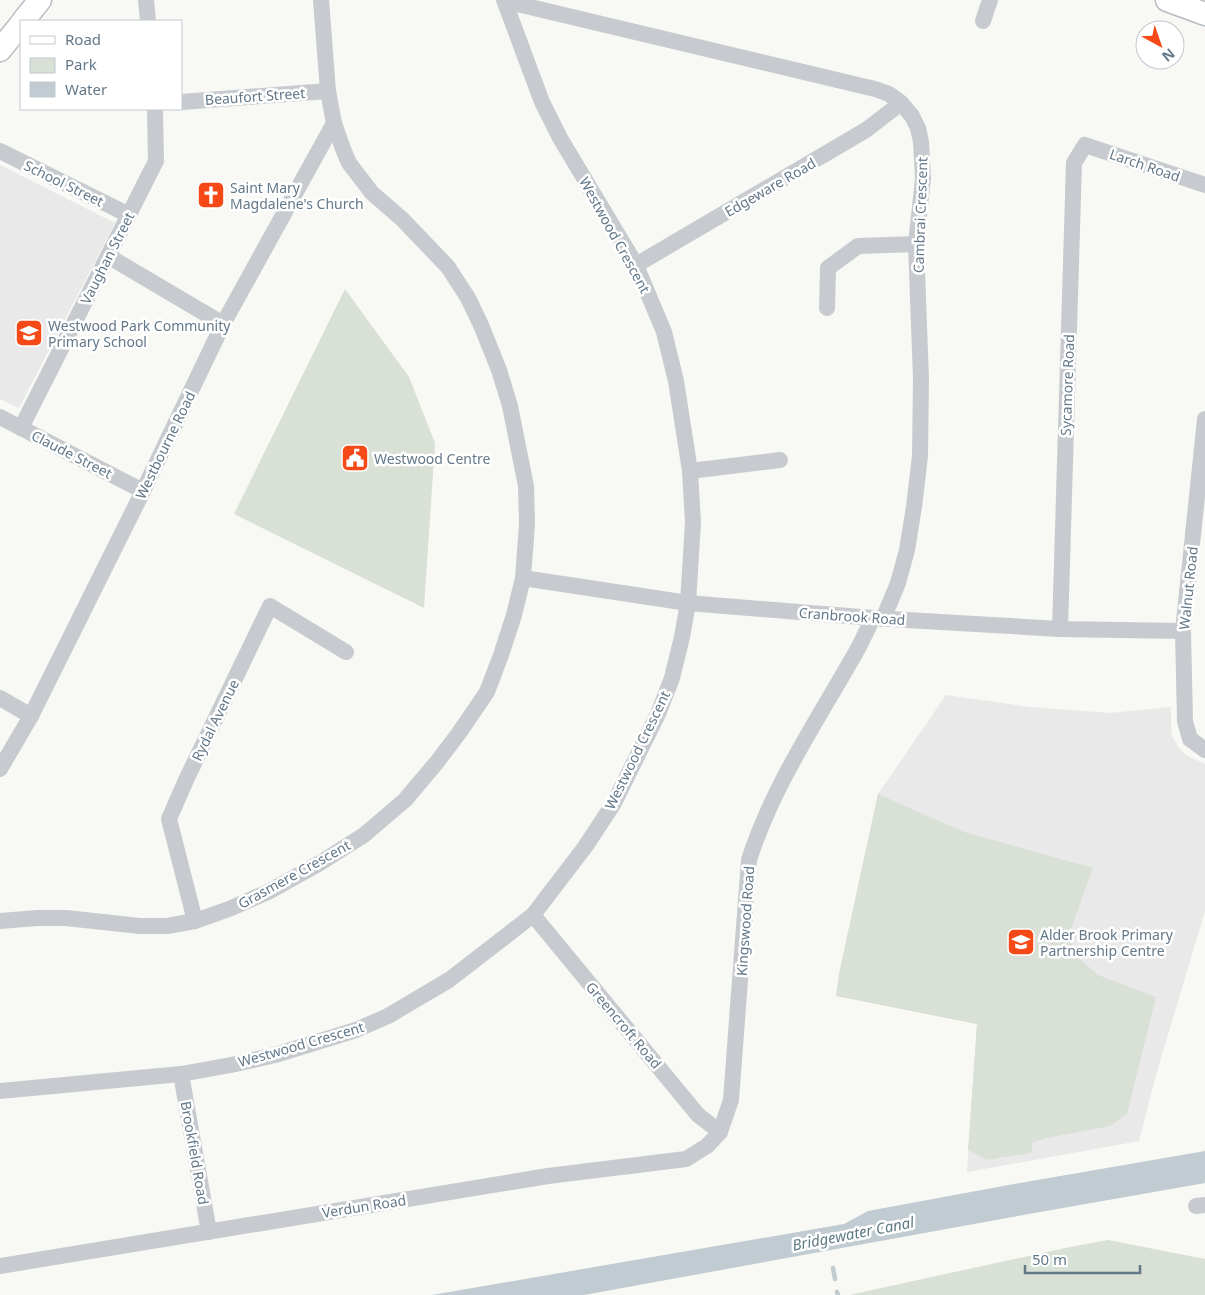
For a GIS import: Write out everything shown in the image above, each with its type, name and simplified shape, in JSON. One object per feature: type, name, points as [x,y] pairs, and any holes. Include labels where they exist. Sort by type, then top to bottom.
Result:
[{"type":"main road","points":[[24,20],[40,0]]},
{"type":"main road","points":[[1167,0],[1205,14]]},
{"type":"main road","points":[[0,50],[20,25]]},
{"type":"street","points":[[146,0],[148,20]]},
{"type":"street","name":"Grasmere Crescent","points":[[0,921],[66,918],[140,926],[168,926],[195,921],[268,892],[320,864],[364,835],[405,800],[437,762],[487,692],[501,656],[523,578],[527,524],[526,486],[510,406],[499,370],[481,325],[468,298],[448,267],[402,219],[372,193],[349,163],[334,123],[328,91],[321,0]]},
{"type":"street","points":[[983,21],[990,0]]},
{"type":"street","name":"Cambrai Crescent","points":[[505,1],[875,89],[889,94],[912,116],[918,128],[921,142],[923,178],[916,244],[921,378],[920,456],[907,550],[898,583],[878,619]]},
{"type":"street","name":"Westwood Crescent","points":[[0,1090],[181,1074],[231,1065],[275,1055],[356,1030],[388,1016],[449,980],[533,915],[585,847],[614,803],[658,714],[672,678],[682,637],[688,603],[693,522],[690,471],[676,381],[664,332],[636,266],[560,138],[542,102],[505,1]]},
{"type":"street","name":"Beaufort Street","points":[[182,102],[328,91]]},
{"type":"street","name":"Edgeware Road","points":[[636,266],[866,130],[901,104]]},
{"type":"street","name":"Vaughan Street","points":[[21,428],[156,161],[155,110]]},
{"type":"street","name":"Westbourne Road","points":[[0,769],[31,716],[143,491],[223,324],[334,123]]},
{"type":"street","name":"Larch Road","points":[[1085,145],[1205,185]]},
{"type":"street","name":"Sycamore Road","points":[[1060,629],[1074,163],[1085,145]]},
{"type":"street","name":"School Street","points":[[0,151],[129,215]]},
{"type":"street","points":[[828,308],[828,268],[858,246],[916,244]]},
{"type":"street","points":[[108,256],[223,324]]},
{"type":"street","name":"Claude Street","points":[[0,417],[143,491]]},
{"type":"street","name":"Walnut Road","points":[[1205,419],[1183,631],[1184,720],[1190,739],[1205,750]]},
{"type":"street","points":[[690,471],[780,460]]},
{"type":"street","name":"Cranbrook Road","points":[[523,578],[688,603],[878,619],[1060,629],[1183,631]]},
{"type":"street","name":"Rydal Avenue","points":[[195,921],[169,819],[270,606],[346,652]]},
{"type":"street","name":"Kingswood Road","points":[[720,1132],[731,1100],[749,860],[756,837],[797,754],[853,657],[878,619]]},
{"type":"street","points":[[0,698],[31,716]]},
{"type":"street","name":"Greencroft Road","points":[[533,915],[698,1115],[720,1132]]},
{"type":"street","name":"Brookfield Road","points":[[181,1074],[208,1232]]},
{"type":"street","name":"Verdun Road","points":[[0,1266],[548,1176],[686,1159],[707,1146],[720,1132]]},
{"type":"shaded area","name":"Westwood Park Community Primary School","points":[[0,165],[115,223],[19,408],[0,399]]},
{"type":"shaded area","name":"Alder Brook Primary Partnership Centre","points":[[946,695],[1031,707],[1110,713],[1171,707],[1172,736],[1179,748],[1186,755],[1205,764],[1205,911],[1156,1075],[1139,1141],[967,1172],[977,1024],[836,996],[839,974],[878,794]]},
{"type":"green space","points":[[345,289],[409,377],[435,443],[424,608],[234,514]]},
{"type":"green space","points":[[878,794],[964,832],[1093,868],[1068,937],[1081,960],[1098,975],[1156,997],[1127,1114],[1110,1126],[1033,1142],[1031,1153],[987,1160],[968,1150],[977,1024],[836,996],[839,974]]},
{"type":"green space","points":[[1108,1240],[1205,1259],[1205,1295],[849,1295],[1070,1247]]},
{"type":"water","name":"Bridgewater Canal","points":[[1205,1151],[1205,1183],[584,1295],[432,1295],[844,1224],[868,1211]]},
{"type":"waterway","points":[[833,1268],[835,1279]]},
{"type":"place","name":"Saint Mary Magdalene's Church","points":[[211,195]]},
{"type":"place","name":"Westwood Park Community Primary School","points":[[29,333]]},
{"type":"place","name":"Westwood Centre","points":[[355,458]]},
{"type":"place","name":"Alder Brook Primary Partnership Centre","points":[[1021,942]]}]
